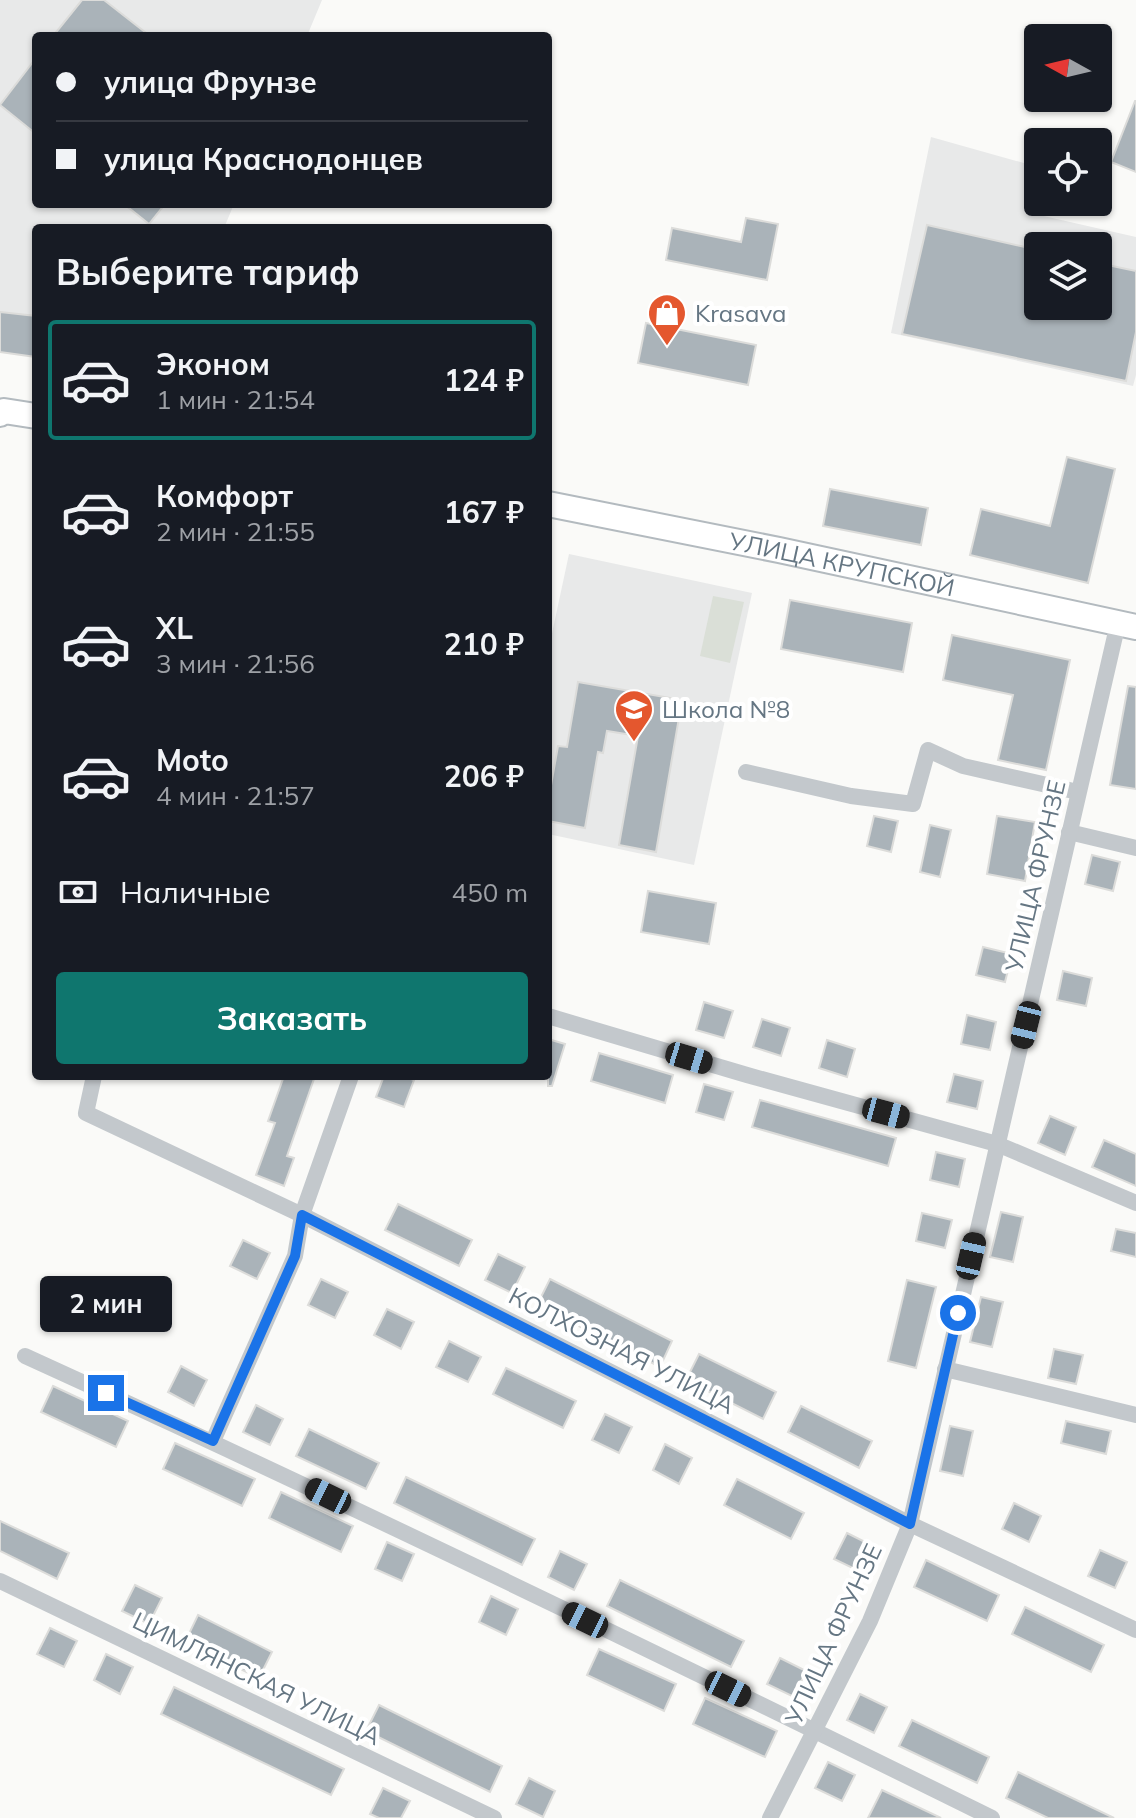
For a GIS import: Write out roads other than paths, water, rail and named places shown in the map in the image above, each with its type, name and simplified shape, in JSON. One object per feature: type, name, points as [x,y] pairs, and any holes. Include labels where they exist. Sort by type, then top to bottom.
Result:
[{"type":"street","points":[[1,412],[32,416]]},
{"type":"street","name":"УЛИЦА КРУПСКОЙ","points":[[552,505],[795,553],[1127,625]]},
{"type":"street","name":"УЛИЦА ФРУНЗЕ","points":[[770,1818],[870,1621],[910,1524],[1078,792],[1127,625]]},
{"type":"street","points":[[746,772],[851,796],[913,804],[928,750],[963,766],[1078,792]]},
{"type":"street","points":[[1069,832],[1136,848]]},
{"type":"street","points":[[552,1017],[997,1144],[1136,1203]]},
{"type":"street","name":"КОЛХОЗНАЯ УЛИЦА","points":[[93,1080],[86,1113],[302,1215],[910,1524],[1136,1630]]},
{"type":"street","points":[[213,1441],[295,1256],[302,1215],[350,1080]]},
{"type":"street","points":[[25,1356],[213,1441],[992,1818]]},
{"type":"street","points":[[945,1369],[1136,1415]]},
{"type":"street","name":"ЦИМЛЯНСКАЯ УЛИЦА","points":[[0,1581],[494,1818]]},
{"type":"place","name":"Krasava","points":[[667,347]]},
{"type":"place","name":"Школа №8","points":[[634,743]]}]
